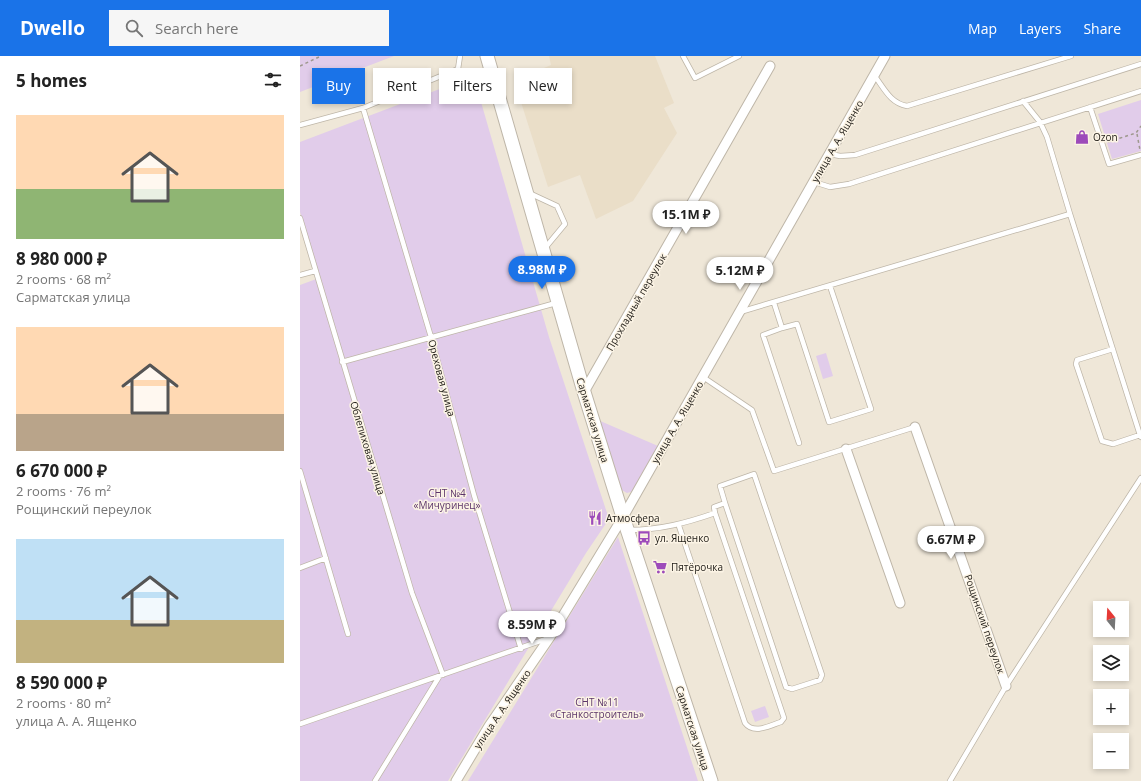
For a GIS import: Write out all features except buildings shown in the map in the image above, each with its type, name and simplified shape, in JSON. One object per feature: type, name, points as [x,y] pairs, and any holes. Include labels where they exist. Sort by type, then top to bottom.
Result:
[{"type":"main road","name":"Сарматская улица","points":[[487,56],[544,249],[584,392],[623,517],[711,781]]},
{"type":"street","name":"улица А. А. Ященко","points":[[456,781],[488,726],[550,638],[623,517],[885,56]]},
{"type":"street","name":"Прохладный переулок","points":[[584,392],[770,66]]},
{"type":"street","name":"Рощинский переулок","points":[[915,427],[1006,686]]},
{"type":"street","points":[[846,449],[900,603]]},
{"type":"lane","points":[[300,126],[363,108],[458,69],[460,56]]},
{"type":"lane","points":[[683,56],[694,78],[739,56]]},
{"type":"lane","points":[[874,75],[892,99],[898,104],[907,106],[918,104],[1071,56]]},
{"type":"lane","points":[[830,154],[840,156],[855,155],[1141,64]]},
{"type":"lane","points":[[814,182],[830,187],[849,184],[1141,91]]},
{"type":"lane","points":[[1023,101],[1040,122],[1051,147],[1070,214],[1141,436],[1113,444],[1102,441],[1076,364],[1077,360],[1113,349]]},
{"type":"lane","points":[[1090,107],[1101,144],[1109,164],[1141,156]]},
{"type":"lane","name":"Ореховая улица","points":[[363,108],[431,337],[474,495],[521,649]]},
{"type":"lane","points":[[527,192],[557,206],[565,224],[544,249]]},
{"type":"lane","points":[[740,313],[1070,214]]},
{"type":"lane","name":"Облепиховая улица","points":[[300,218],[412,593],[441,676]]},
{"type":"lane","points":[[300,275],[315,271]]},
{"type":"lane","points":[[799,443],[763,335],[797,324],[829,422],[871,409],[830,286]]},
{"type":"lane","points":[[342,362],[558,302]]},
{"type":"lane","points":[[774,303],[782,328]]},
{"type":"lane","points":[[703,377],[752,410],[774,471],[915,427]]},
{"type":"lane","points":[[300,471],[348,634]]},
{"type":"lane","points":[[754,474],[822,675],[820,680],[792,689],[786,687],[725,503],[720,486],[754,474]]},
{"type":"lane","points":[[950,781],[1006,686],[1141,478]]},
{"type":"lane","points":[[679,526],[745,723],[750,728],[762,728],[781,722],[784,718],[715,514],[714,507],[725,503]]},
{"type":"lane","points":[[628,530],[649,530],[679,526],[715,514]]},
{"type":"lane","points":[[300,568],[326,558]]},
{"type":"lane","points":[[300,724],[550,638]]},
{"type":"lane","points":[[375,781],[441,676]]},
{"type":"path","points":[[300,66],[321,56]]},
{"type":"path","points":[[1141,126],[1137,133],[1141,156]]},
{"type":"path","points":[[1101,144],[1137,133],[1141,135]]},
{"type":"shaded area","points":[[549,56],[655,56],[674,103],[664,108],[677,133],[633,201],[596,219],[580,175],[548,187],[522,104],[572,104],[572,68],[544,68],[551,65]]},
{"type":"green space","points":[[300,56],[394,56],[363,68],[312,68],[312,87],[300,92]]},
{"type":"green space","name":"СНТ №4 «Мичуринец»","points":[[439,89],[439,104],[482,104],[549,337],[609,519],[586,553],[448,781],[300,781],[300,285],[319,278],[300,212],[300,142],[400,104],[431,104],[431,92]]},
{"type":"green space","points":[[1141,100],[1141,151],[1112,159],[1098,114]]},
{"type":"green space","points":[[826,353],[833,376],[823,379],[816,356]]},
{"type":"green space","points":[[598,420],[658,446],[634,491],[627,493],[618,488]]},
{"type":"green space","name":"СНТ №11 «Станкостроитель»","points":[[618,537],[698,781],[468,781]]},
{"type":"green space","points":[[765,706],[769,717],[755,722],[751,711]]},
{"type":"place","name":"Ozon","points":[[1082,137]]},
{"type":"place","name":"Атмосфера","points":[[595,518]]},
{"type":"place","name":"ул. Ященко","points":[[644,538]]},
{"type":"place","name":"Пятёрочка","points":[[660,567]]}]
